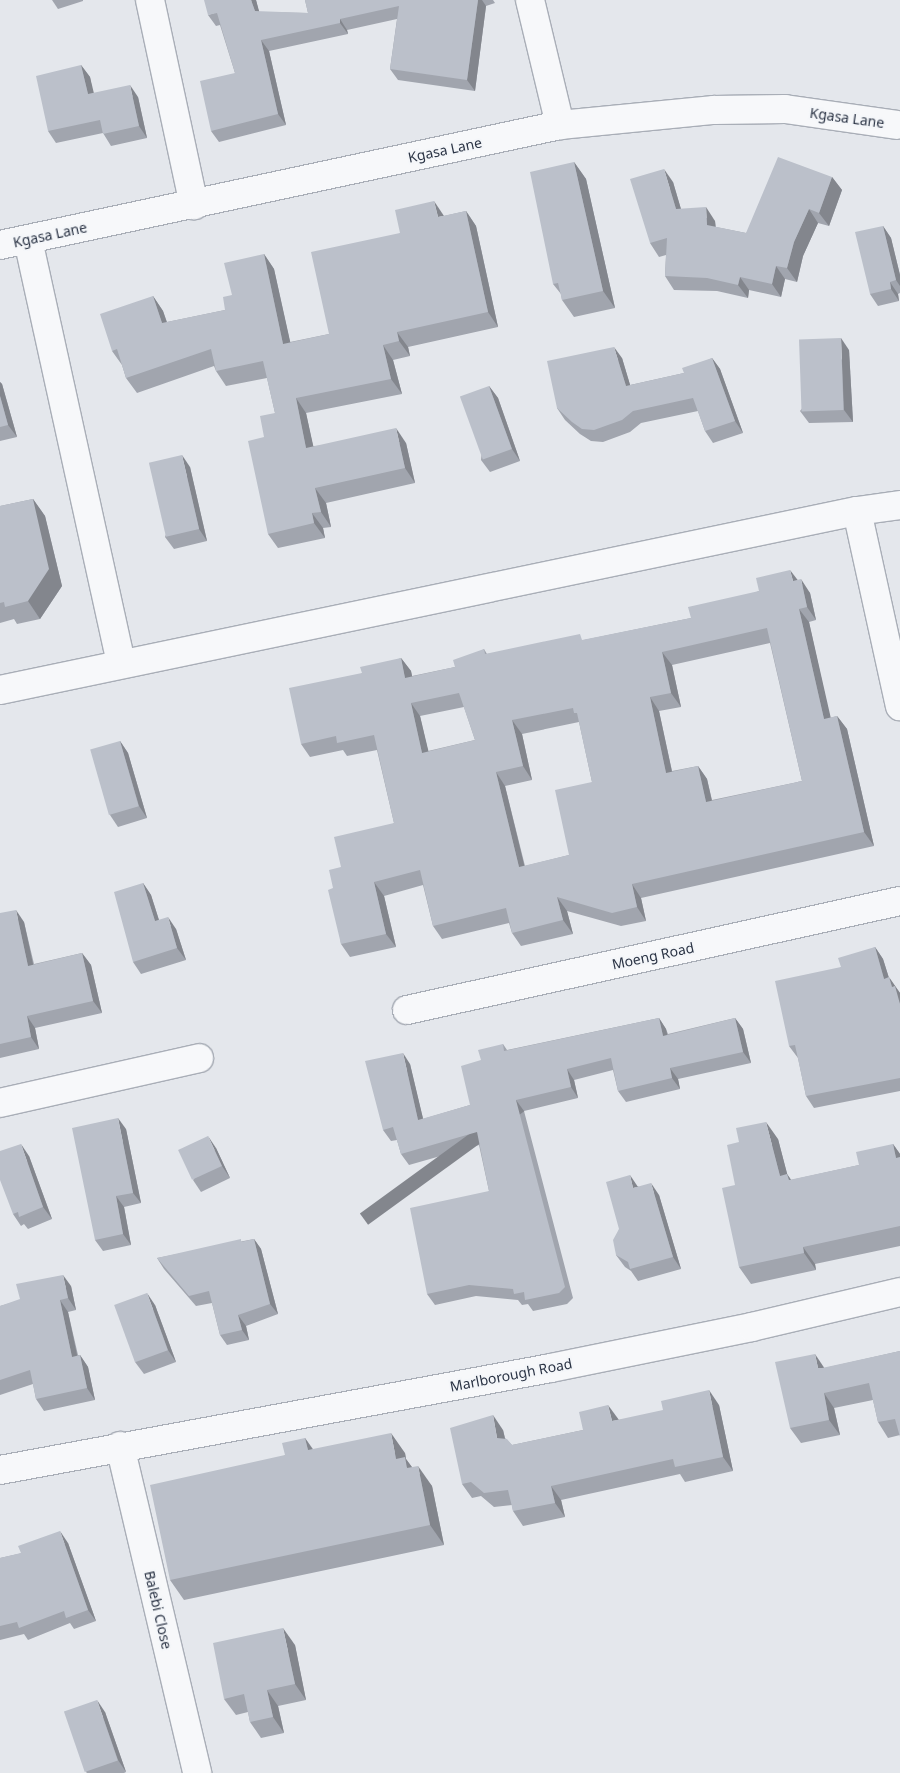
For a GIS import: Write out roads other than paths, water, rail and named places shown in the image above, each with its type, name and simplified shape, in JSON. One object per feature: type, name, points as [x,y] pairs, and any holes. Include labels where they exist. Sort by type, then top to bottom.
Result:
[{"type":"street","points":[[150,0],[194,205]]},
{"type":"street","points":[[530,0],[560,125]]},
{"type":"street","name":"Kgasa Lane","points":[[0,246],[560,125],[714,110],[785,109],[897,125]]},
{"type":"street","points":[[28,240],[121,664]]},
{"type":"street","points":[[0,690],[857,511],[900,505]]},
{"type":"street","points":[[857,511],[900,706]]},
{"type":"street","name":"Moeng Road","points":[[407,1010],[900,901]]},
{"type":"street","points":[[0,1103],[199,1058]]},
{"type":"street","name":"Marlborough Road","points":[[0,1470],[120,1446],[560,1366],[752,1327],[900,1292]]},
{"type":"street","name":"Balebi Close","points":[[120,1446],[197,1773]]}]
